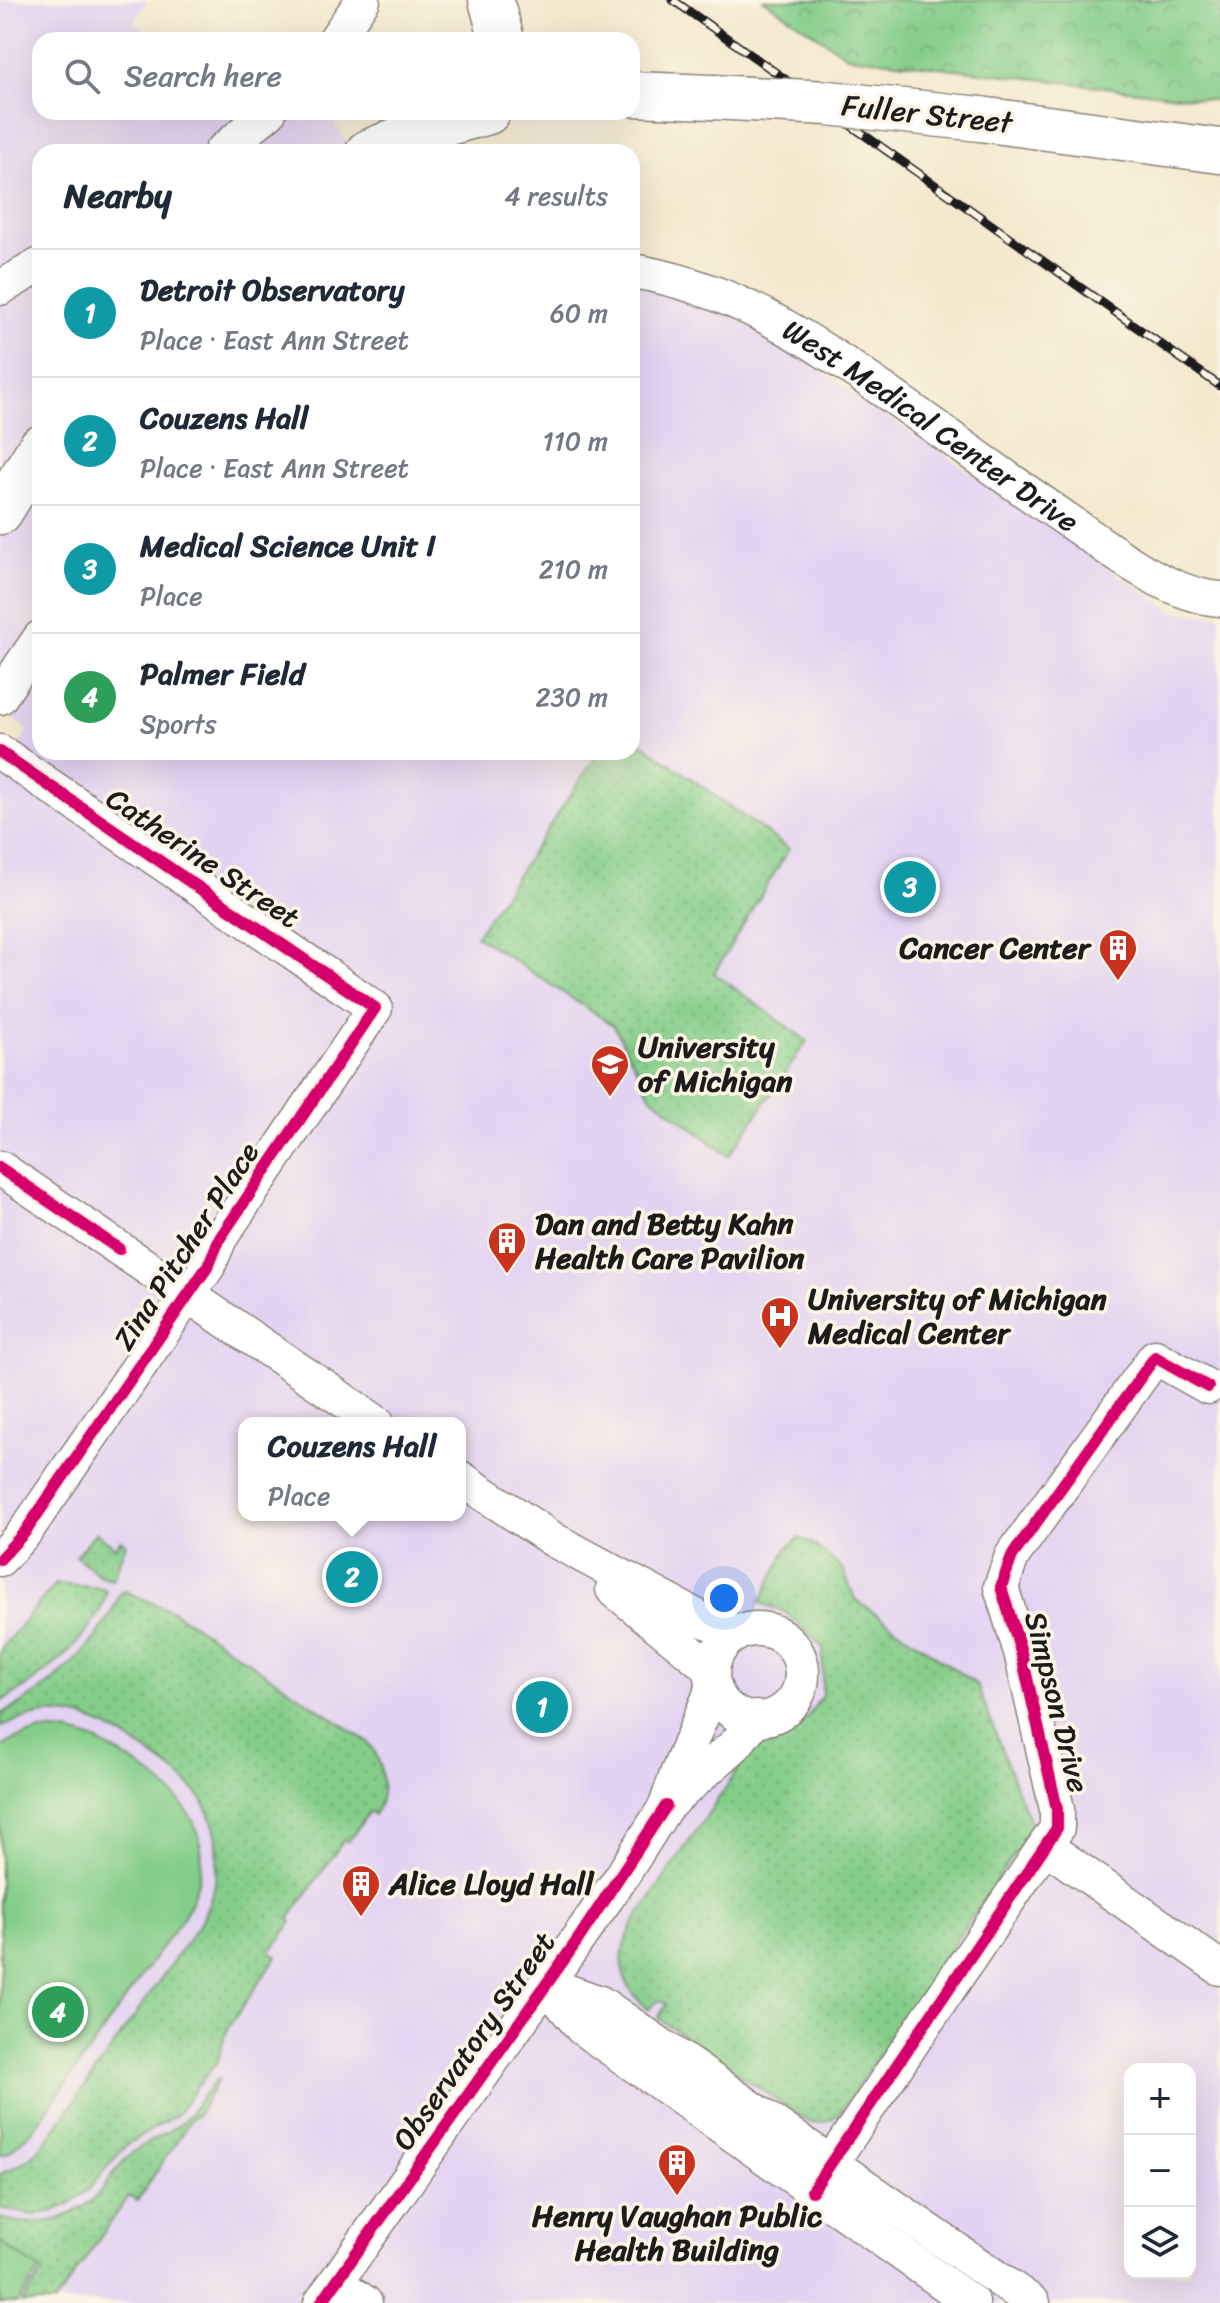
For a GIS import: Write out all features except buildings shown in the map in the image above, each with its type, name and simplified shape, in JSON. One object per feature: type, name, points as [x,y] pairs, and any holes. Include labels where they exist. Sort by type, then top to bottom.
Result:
[{"type":"main road","points":[[491,0],[500,32]]},
{"type":"main road","name":"Fuller Street","points":[[640,94],[828,103],[980,119],[1220,151]]},
{"type":"main road","points":[[387,144],[459,120]]},
{"type":"main road","points":[[0,512],[32,461]]},
{"type":"street","points":[[341,32],[363,0]]},
{"type":"street","points":[[231,144],[259,120]]},
{"type":"street","points":[[0,288],[32,270]]},
{"type":"street","name":"West Medical Center Drive","points":[[640,272],[666,277],[746,305],[793,330],[1114,552],[1181,591],[1200,598],[1220,599]]},
{"type":"street","points":[[0,697],[32,650]]},
{"type":"street","name":"Catherine Street","points":[[0,752],[375,1008]]},
{"type":"street","name":"Zina Pitcher Place","points":[[0,1559],[8,1554],[208,1266],[220,1238],[375,1008]]},
{"type":"street","points":[[0,1168],[368,1417]]},
{"type":"street","name":"Simpson Drive","points":[[812,2191],[1057,1828],[1057,1809],[1021,1652],[1001,1587],[1012,1556],[1155,1357],[1208,1387]]},
{"type":"street","points":[[466,1482],[554,1540],[703,1620],[738,1632],[764,1629],[789,1642],[803,1665],[800,1688],[792,1702],[772,1716],[741,1716],[727,1709],[718,1697],[712,1678],[716,1654],[725,1641],[738,1632]]},
{"type":"street","name":"Zina Pitcher Place","points":[[0,1542],[14,1534],[38,1511]]},
{"type":"street","points":[[554,1540],[712,1678]]},
{"type":"street","name":"Observatory Street","points":[[328,2292],[620,1879],[666,1806],[712,1678]]},
{"type":"street","name":"Observatory Street","points":[[666,1806],[736,1744],[756,1718]]},
{"type":"street","points":[[1045,1846],[1220,1968]]},
{"type":"street","points":[[546,1984],[600,2003],[1033,2303]]},
{"type":"street","points":[[546,1984],[582,2028],[972,2303]]},
{"type":"street","points":[[328,2292],[365,2303]]},
{"type":"shaded area","name":"University of Michigan","points":[[0,0],[147,0],[134,23],[152,32],[32,32],[32,120],[332,120],[348,144],[32,144],[32,760],[640,760],[640,282],[711,304],[780,342],[1172,611],[1220,616],[1220,2303],[0,2303],[0,772],[29,730],[0,710]]},
{"type":"green space","points":[[764,0],[1220,0],[1220,101],[847,56]]},
{"type":"green space","points":[[640,742],[789,849],[714,973],[807,1041],[729,1156],[651,1096],[614,1026],[476,936],[594,760],[640,760]]},
{"type":"green space","points":[[96,1532],[115,1547],[121,1540],[126,1543],[113,1579],[100,1576],[76,1556]]},
{"type":"green space","points":[[799,1538],[812,1543],[843,1569],[855,1599],[977,1685],[1032,1828],[841,2111],[820,2123],[805,2120],[658,2018],[666,2005],[663,2001],[657,2001],[648,2010],[630,1989],[622,1968],[624,1946],[635,1921],[746,1758],[765,1742],[807,1718],[822,1695],[823,1647],[785,1612],[760,1603],[787,1548]]},
{"type":"green space","points":[[55,1584],[103,1588],[107,1592],[91,1625],[64,1656],[31,1683],[0,1702],[0,1650]]},
{"type":"green space","points":[[125,1591],[174,1612],[367,1741],[380,1767],[381,1798],[374,1815],[369,1812],[348,1842],[344,1840],[289,1919],[292,1922],[271,1952],[277,1956],[228,2028],[217,2061],[176,2115],[126,2145],[89,2189],[71,2203],[54,2211],[33,2215],[0,2208],[0,2174],[31,2158],[48,2139],[199,1924],[213,1892],[216,1874],[217,1839],[206,1807],[196,1792],[168,1766],[113,1731],[78,1717],[42,1714],[2,1727],[0,1715],[37,1693],[71,1664],[100,1631],[120,1593]]},
{"type":"green space","points":[[41,1731],[92,1739],[158,1780],[188,1812],[197,1830],[201,1869],[184,1916],[33,2130],[9,2152],[0,2155],[0,1748],[15,1739]]},
{"type":"green space","points":[[219,2078],[197,2116],[192,2118],[137,2201],[129,2196],[55,2303],[22,2303],[43,2272],[0,2242],[0,2218],[41,2222],[67,2216],[79,2209],[101,2191],[127,2157],[184,2120]]},
{"type":"green space","points":[[0,2242],[40,2270],[18,2303],[0,2303]]},
{"type":"railway","points":[[673,0],[1220,386]]},
{"type":"cycle path","points":[[0,752],[375,1008],[220,1238],[208,1266],[25,1532],[0,1559]]},
{"type":"cycle path","points":[[0,1168],[119,1249]]},
{"type":"cycle path","points":[[812,2191],[1057,1828],[1057,1809],[1021,1652],[1001,1587],[1012,1556],[1155,1357],[1208,1387]]},
{"type":"cycle path","points":[[321,2303],[577,1941],[666,1806]]},
{"type":"place","name":"Medical Science Unit I","points":[[910,887]]},
{"type":"place","name":"Cancer Center","points":[[1118,982]]},
{"type":"place","name":"University of Michigan","points":[[610,1098]]},
{"type":"place","name":"Dan and Betty Kahn Health Care Pavilion","points":[[507,1275]]},
{"type":"place","name":"University of Michigan Medical Center","points":[[780,1350]]},
{"type":"place","name":"Couzens Hall","points":[[352,1577]]},
{"type":"place","name":"Detroit Observatory","points":[[542,1707]]},
{"type":"place","name":"Alice Lloyd Hall","points":[[361,1918]]},
{"type":"place","name":"Palmer Field","points":[[58,2012]]},
{"type":"place","name":"Henry Vaughan Public Health Building","points":[[677,2197]]}]
